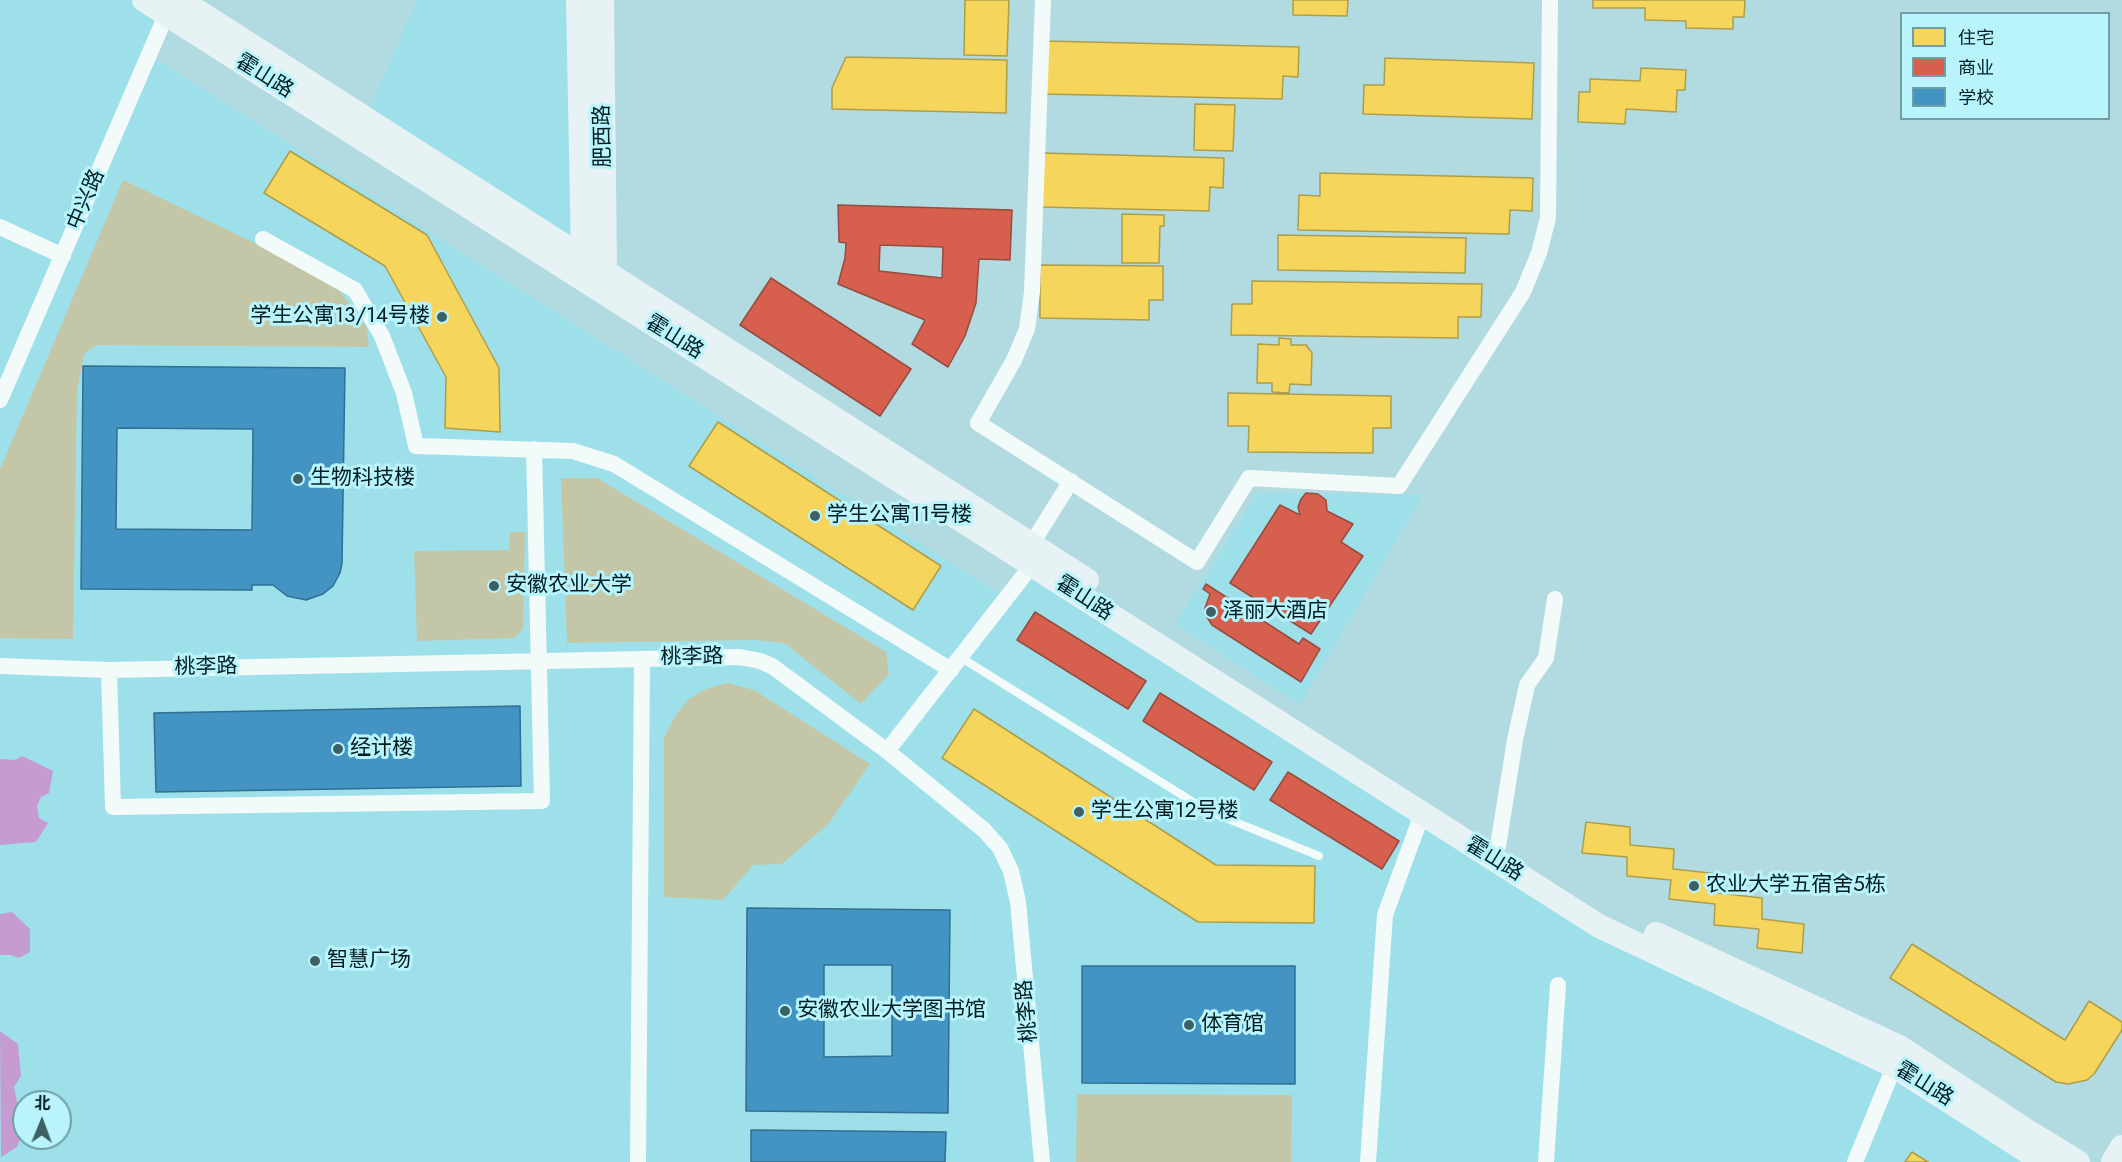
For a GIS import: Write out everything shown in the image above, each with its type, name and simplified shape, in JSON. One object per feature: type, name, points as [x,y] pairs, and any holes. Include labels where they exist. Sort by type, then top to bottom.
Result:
[{"type":"main road","name":"霍山路","points":[[144,0],[173,5],[583,257],[1422,814],[1599,926],[1898,1057],[2044,1162]]},
{"type":"main road","name":"肥西路","points":[[578,0],[583,257]]},
{"type":"main road","name":"肥西路","points":[[602,0],[605,272]]},
{"type":"main road","name":"霍山路","points":[[173,5],[1032,555],[1498,846],[1615,915],[1898,1057],[2078,1162]]},
{"type":"main road","points":[[2114,1162],[2122,1147]]},
{"type":"street","points":[[1042,0],[1032,292],[1027,329],[1014,360],[978,423],[1197,562],[1249,478],[1399,486],[1523,292],[1539,253],[1548,218],[1550,0]]},
{"type":"street","name":"中兴路","points":[[0,400],[173,5]]},
{"type":"street","points":[[0,227],[63,256]]},
{"type":"street","points":[[263,238],[355,290],[382,336],[404,393],[416,446],[573,451],[614,464],[956,664]]},
{"type":"street","points":[[108,670],[113,807],[542,801],[534,449]]},
{"type":"street","points":[[888,752],[956,664],[1032,555],[1071,481]]},
{"type":"street","points":[[1498,846],[1515,740],[1527,685],[1546,658],[1555,599]]},
{"type":"street","name":"桃李路","points":[[0,666],[108,670],[740,657],[760,661],[781,673],[888,752],[984,830],[1000,848],[1011,871],[1018,902],[1042,1162]]},
{"type":"street","points":[[638,1162],[642,659]]},
{"type":"street","points":[[1368,1162],[1385,915],[1422,814]]},
{"type":"street","points":[[1546,1162],[1558,986]]},
{"type":"street","points":[[1855,1162],[1898,1057]]},
{"type":"lane","points":[[956,664],[1206,810],[1319,856]]},
{"type":"shaded area","name":"安徽农业大学","points":[[0,0],[167,0],[145,52],[1006,598],[1024,573],[1590,934],[1886,1074],[2023,1162],[0,1162]]},
{"type":"shaded area","points":[[417,0],[578,0],[583,257],[366,118]]},
{"type":"shaded area","points":[[1258,492],[1423,495],[1300,705],[1175,624]]},
{"type":"shaded area","points":[[22,756],[53,771],[49,793],[41,797],[37,806],[39,818],[48,823],[36,842],[0,845],[0,759],[15,760]]},
{"type":"shaded area","points":[[12,912],[30,929],[30,952],[19,958],[0,955],[0,914]]},
{"type":"shaded area","points":[[0,1031],[18,1044],[21,1076],[14,1087],[15,1090],[12,1090],[12,1150],[1,1157]]},
{"type":"green space","points":[[123,180],[332,280],[367,328],[369,347],[97,345],[84,354],[77,392],[73,639],[0,638],[0,469]]},
{"type":"green space","points":[[561,478],[597,478],[886,652],[889,674],[861,704],[784,643],[754,640],[567,643]]},
{"type":"green space","points":[[510,532],[525,532],[523,629],[514,638],[417,641],[414,551],[509,550]]},
{"type":"green space","points":[[726,683],[754,690],[870,764],[829,823],[782,864],[753,865],[723,900],[664,897],[664,738],[675,716],[689,699],[706,689]]},
{"type":"green space","points":[[1077,1094],[1292,1095],[1291,1162],[1076,1162]]},
{"type":"building: 住宅","points":[[965,0],[1009,0],[1007,56],[964,55]]},
{"type":"building: 住宅","points":[[1293,0],[1348,0],[1347,16],[1293,15]]},
{"type":"building: 住宅","points":[[1593,0],[1745,0],[1744,17],[1733,17],[1733,29],[1686,28],[1686,21],[1645,20],[1645,8],[1593,8]]},
{"type":"building: 住宅","points":[[1045,41],[1299,47],[1298,77],[1283,76],[1282,99],[1043,94]]},
{"type":"building: 住宅","points":[[846,57],[1007,60],[1006,113],[832,109],[832,88]]},
{"type":"building: 住宅","points":[[1385,58],[1534,63],[1532,119],[1363,114],[1364,85],[1384,85]]},
{"type":"building: 住宅","points":[[1641,68],[1686,70],[1685,90],[1677,90],[1676,112],[1626,109],[1625,124],[1578,122],[1579,92],[1590,92],[1590,79],[1640,81]]},
{"type":"building: 住宅","points":[[1195,104],[1235,105],[1233,151],[1194,150]]},
{"type":"building: 住宅","name":"学生公寓13/14号楼","points":[[290,151],[427,235],[499,368],[500,432],[445,428],[446,377],[385,266],[264,193]]},
{"type":"building: 住宅","points":[[1042,153],[1224,158],[1223,188],[1210,187],[1209,211],[1041,207]]},
{"type":"building: 住宅","points":[[1320,173],[1533,178],[1532,211],[1510,210],[1509,234],[1298,230],[1299,195],[1320,196]]},
{"type":"building: 住宅","points":[[1122,214],[1164,215],[1164,226],[1160,226],[1159,263],[1122,263]]},
{"type":"building: 住宅","points":[[1278,235],[1466,238],[1465,273],[1278,270]]},
{"type":"building: 住宅","points":[[1040,265],[1163,266],[1163,300],[1149,300],[1149,320],[1040,318]]},
{"type":"building: 住宅","points":[[1252,281],[1482,284],[1481,317],[1458,317],[1458,338],[1231,335],[1232,304],[1252,304]]},
{"type":"building: 住宅","points":[[1279,338],[1291,339],[1291,345],[1306,345],[1312,353],[1311,385],[1290,384],[1289,393],[1272,392],[1272,383],[1257,383],[1258,344],[1279,345]]},
{"type":"building: 住宅","points":[[1228,393],[1391,396],[1391,428],[1373,428],[1373,453],[1248,452],[1249,426],[1228,426]]},
{"type":"building: 住宅","name":"学生公寓11号楼","points":[[718,422],[941,566],[913,610],[689,466]]},
{"type":"building: 住宅","name":"学生公寓12号楼","points":[[974,709],[1216,865],[1315,866],[1314,923],[1198,922],[942,758]]},
{"type":"building: 住宅","name":"农业大学五宿舍5栋","points":[[1586,822],[1630,827],[1630,845],[1674,849],[1673,869],[1719,874],[1717,893],[1762,898],[1762,919],[1804,924],[1802,953],[1757,948],[1759,929],[1714,925],[1715,904],[1669,899],[1671,880],[1627,876],[1627,857],[1582,853]]},
{"type":"building: 住宅","points":[[1912,944],[2065,1040],[2089,1001],[2122,1022],[2122,1030],[2094,1074],[2087,1080],[2068,1084],[2056,1082],[1890,978]]},
{"type":"building: 住宅","points":[[1912,1152],[1928,1162],[1905,1162]]},
{"type":"building: 商业","points":[[838,205],[1012,210],[1010,260],[979,259],[976,303],[965,336],[948,367],[912,344],[925,320],[838,284],[845,258],[846,243],[839,242]],"holes":[[[880,245],[943,247],[942,278],[879,271]]]},
{"type":"building: 商业","points":[[771,278],[911,369],[880,416],[740,325]]},
{"type":"building: 商业","points":[[1306,493],[1318,494],[1326,500],[1327,511],[1353,524],[1341,542],[1363,556],[1311,634],[1230,583],[1280,505],[1300,515],[1298,507]]},
{"type":"building: 商业","name":"泽丽大酒店","points":[[1206,584],[1299,644],[1303,638],[1320,649],[1301,682],[1212,625],[1205,608],[1210,594],[1203,589]]},
{"type":"building: 商业","points":[[1035,612],[1146,681],[1128,709],[1017,640]]},
{"type":"building: 商业","points":[[1160,693],[1272,762],[1254,790],[1143,721]]},
{"type":"building: 商业","points":[[1288,772],[1399,841],[1382,869],[1270,800]]},
{"type":"building: 学校","name":"生物科技楼","points":[[83,366],[345,368],[342,563],[333,586],[323,594],[306,600],[287,596],[273,585],[252,585],[252,590],[81,589]],"holes":[[[117,428],[253,429],[252,530],[116,529]]]},
{"type":"building: 学校","name":"经计楼","points":[[520,706],[521,786],[156,792],[154,713]]},
{"type":"building: 学校","name":"安徽农业大学图书馆","points":[[747,908],[950,910],[948,1113],[746,1111]],"holes":[[[824,965],[892,965],[892,1056],[824,1057]]]},
{"type":"building: 学校","name":"体育馆","points":[[1082,966],[1295,966],[1295,1084],[1082,1083]]},
{"type":"building: 学校","points":[[751,1130],[946,1132],[945,1162],[751,1162]]},
{"type":"place","name":"学生公寓13/14号楼","points":[[442,317]]},
{"type":"place","name":"生物科技楼","points":[[298,479]]},
{"type":"place","name":"学生公寓11号楼","points":[[815,516]]},
{"type":"place","name":"安徽农业大学","points":[[494,586]]},
{"type":"place","name":"泽丽大酒店","points":[[1211,612]]},
{"type":"place","name":"经计楼","points":[[338,749]]},
{"type":"place","name":"学生公寓12号楼","points":[[1079,812]]},
{"type":"place","name":"农业大学五宿舍5栋","points":[[1694,886]]},
{"type":"place","name":"智慧广场","points":[[315,961]]},
{"type":"place","name":"安徽农业大学图书馆","points":[[785,1011]]},
{"type":"place","name":"体育馆","points":[[1189,1025]]}]
